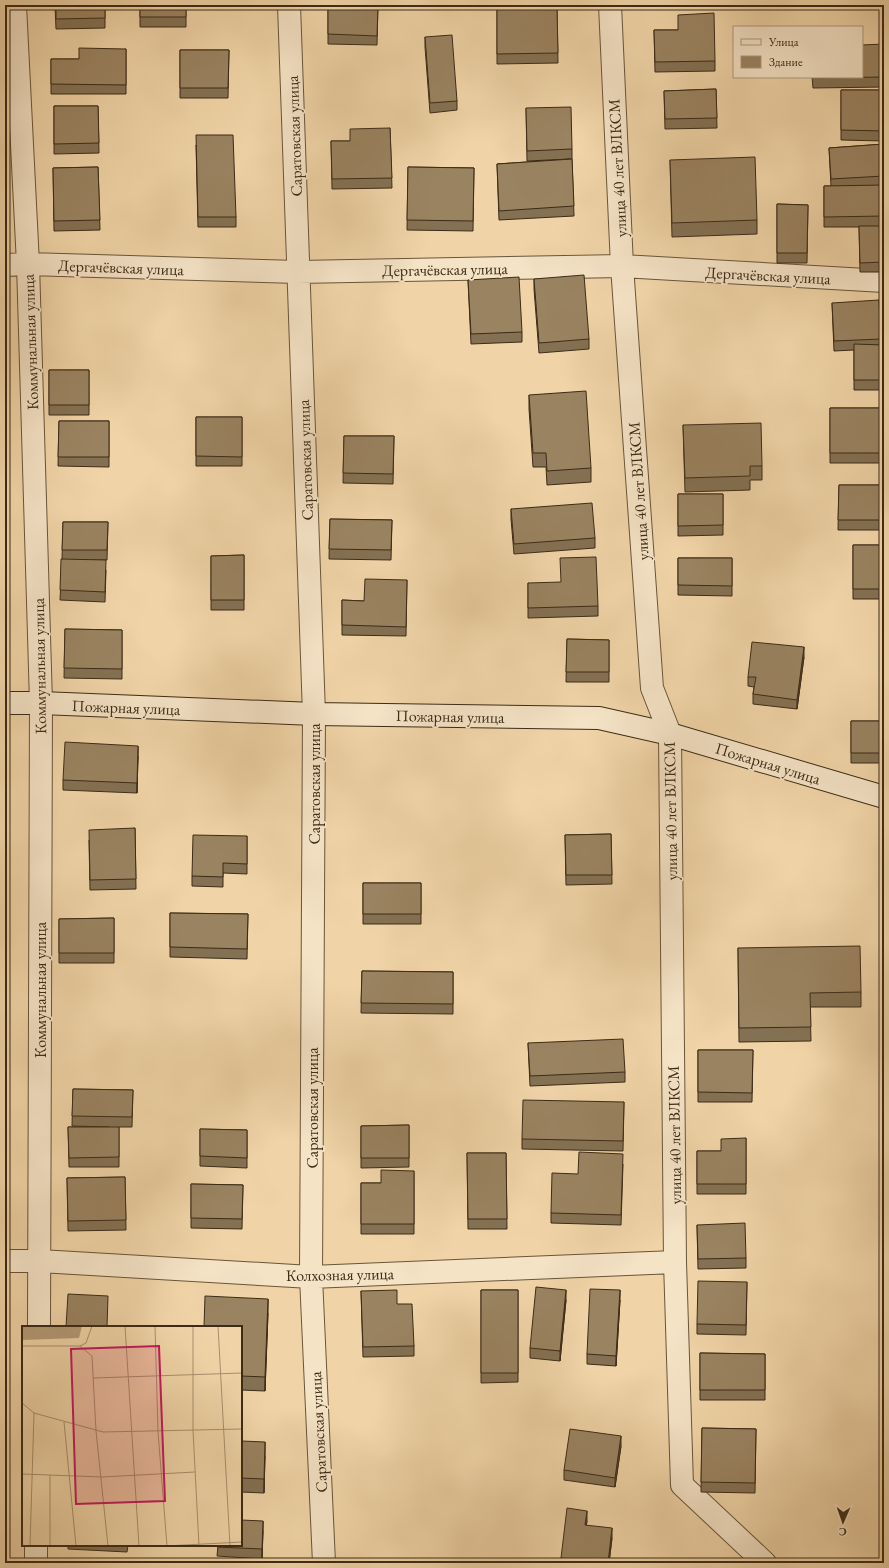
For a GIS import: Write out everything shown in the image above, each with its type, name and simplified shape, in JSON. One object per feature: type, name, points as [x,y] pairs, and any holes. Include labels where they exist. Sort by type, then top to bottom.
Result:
[{"type":"street","name":"Коммунальная улица","points":[[15,5],[28,264],[41,703],[39,1326]]},
{"type":"street","name":"Саратовская улица","points":[[289,5],[314,714],[311,1277],[324,1563]]},
{"type":"street","name":"улица 40 лет ВЛКСМ","points":[[610,5],[622,266],[652,688],[670,734],[675,1262],[682,1485],[765,1563]]},
{"type":"street","name":"Дергачёвская улица","points":[[5,265],[28,264],[298,272],[622,266],[884,281]]},
{"type":"street","name":"Пожарная улица","points":[[5,703],[41,703],[314,714],[599,718],[670,734],[884,797]]},
{"type":"street","name":"Колхозная улица","points":[[5,1261],[40,1261],[311,1277],[675,1262]]},
{"type":"street","points":[[36,1546],[36,1563]]},
{"type":"building","points":[[56,5],[105,5],[105,18],[56,19]]},
{"type":"building","points":[[140,5],[186,5],[186,17],[140,17]]},
{"type":"building","points":[[328,5],[378,5],[377,36],[328,34]]},
{"type":"building","points":[[557,8],[558,53],[497,54],[497,9]]},
{"type":"building","points":[[714,13],[715,61],[655,62],[654,30],[678,30],[678,15]]},
{"type":"building","points":[[452,35],[457,101],[430,103],[425,37]]},
{"type":"building","points":[[884,44],[884,77],[863,77],[863,45]]},
{"type":"building","points":[[79,48],[126,49],[126,85],[51,84],[51,59],[79,59]]},
{"type":"building","points":[[180,50],[229,50],[228,88],[180,88]]},
{"type":"building","points":[[716,89],[717,118],[665,119],[664,91]]},
{"type":"building","points":[[841,90],[884,90],[884,131],[841,130]]},
{"type":"building","points":[[54,106],[98,106],[99,143],[54,144]]},
{"type":"building","points":[[571,107],[572,149],[527,151],[526,108]]},
{"type":"building","points":[[390,128],[392,178],[332,179],[331,141],[350,141],[350,129]]},
{"type":"building","points":[[196,135],[233,135],[236,217],[198,217]]},
{"type":"building","points":[[884,144],[884,176],[831,179],[829,148]]},
{"type":"building","points":[[755,157],[757,220],[672,223],[670,160]]},
{"type":"building","points":[[572,159],[574,206],[499,211],[497,164]]},
{"type":"building","points":[[98,167],[100,220],[54,221],[53,168]]},
{"type":"building","points":[[408,167],[474,168],[473,221],[407,220]]},
{"type":"building","points":[[884,185],[884,216],[824,217],[824,186]]},
{"type":"building","points":[[777,204],[808,205],[807,253],[777,253]]},
{"type":"building","points":[[859,226],[884,226],[884,262],[860,263]]},
{"type":"building","points":[[584,275],[589,339],[539,343],[534,279]]},
{"type":"building","points":[[519,277],[522,332],[471,334],[468,280]]},
{"type":"building","points":[[879,300],[881,339],[834,341],[832,303]]},
{"type":"building","points":[[854,344],[884,345],[884,380],[854,380]]},
{"type":"building","points":[[49,370],[89,370],[89,405],[49,405]]},
{"type":"building","points":[[586,391],[591,468],[547,471],[546,453],[533,453],[529,395]]},
{"type":"building","points":[[830,408],[884,408],[884,453],[830,453]]},
{"type":"building","points":[[196,417],[242,417],[242,457],[196,456]]},
{"type":"building","points":[[59,421],[109,421],[109,457],[58,457]]},
{"type":"building","points":[[761,423],[762,466],[750,466],[750,476],[685,478],[683,425]]},
{"type":"building","points":[[344,436],[394,436],[393,474],[343,473]]},
{"type":"building","points":[[839,485],[884,485],[884,520],[838,520]]},
{"type":"building","points":[[678,494],[723,494],[723,525],[678,526]]},
{"type":"building","points":[[592,503],[595,538],[514,544],[511,509]]},
{"type":"building","points":[[330,519],[392,520],[391,550],[329,549]]},
{"type":"building","points":[[63,522],[108,522],[107,550],[62,550]]},
{"type":"building","points":[[853,545],[884,545],[884,589],[853,589]]},
{"type":"building","points":[[244,555],[244,600],[211,600],[211,556]]},
{"type":"building","points":[[596,557],[598,606],[528,608],[528,583],[561,582],[560,558]]},
{"type":"building","points":[[678,558],[732,558],[732,586],[678,585]]},
{"type":"building","points":[[61,559],[106,560],[105,592],[60,590]]},
{"type":"building","points":[[365,579],[407,580],[406,627],[342,625],[342,600],[364,601]]},
{"type":"building","points":[[65,629],[122,630],[122,669],[64,668]]},
{"type":"building","points":[[567,639],[609,640],[609,672],[566,672]]},
{"type":"building","points":[[752,642],[804,647],[797,700],[753,694],[756,677],[748,677]]},
{"type":"building","points":[[851,721],[884,721],[884,753],[851,753]]},
{"type":"building","points":[[65,742],[138,746],[137,783],[63,780]]},
{"type":"building","points":[[135,828],[136,879],[90,880],[89,830]]},
{"type":"building","points":[[611,834],[612,875],[566,875],[565,835]]},
{"type":"building","points":[[193,835],[247,836],[247,864],[223,863],[223,877],[192,876]]},
{"type":"building","points":[[363,883],[421,883],[421,914],[363,914]]},
{"type":"building","points":[[170,913],[248,914],[247,949],[170,947]]},
{"type":"building","points":[[114,918],[114,953],[59,953],[59,919]]},
{"type":"building","points":[[860,946],[861,992],[810,993],[811,1027],[739,1028],[738,948]]},
{"type":"building","points":[[362,971],[453,972],[453,1004],[361,1003]]},
{"type":"building","points":[[623,1039],[625,1072],[530,1076],[528,1043]]},
{"type":"building","points":[[698,1050],[753,1050],[752,1093],[698,1092]]},
{"type":"building","points":[[73,1089],[133,1090],[132,1117],[72,1116]]},
{"type":"building","points":[[523,1100],[624,1102],[623,1141],[522,1139]]},
{"type":"building","points":[[409,1125],[409,1158],[361,1158],[361,1126]]},
{"type":"building","points":[[68,1127],[119,1127],[119,1157],[69,1158]]},
{"type":"building","points":[[200,1129],[247,1130],[247,1158],[200,1156]]},
{"type":"building","points":[[746,1138],[746,1184],[697,1184],[697,1151],[721,1151],[721,1139]]},
{"type":"building","points":[[579,1152],[623,1154],[621,1215],[551,1213],[552,1173],[578,1174]]},
{"type":"building","points":[[467,1153],[506,1153],[507,1219],[468,1219]]},
{"type":"building","points":[[381,1170],[414,1171],[414,1224],[361,1224],[361,1183],[381,1183]]},
{"type":"building","points":[[125,1177],[126,1220],[68,1221],[67,1178]]},
{"type":"building","points":[[191,1184],[243,1185],[242,1219],[191,1218]]},
{"type":"building","points":[[745,1223],[746,1258],[698,1259],[697,1225]]},
{"type":"building","points":[[698,1281],[747,1282],[746,1325],[697,1324]]},
{"type":"building","points":[[536,1287],[566,1290],[560,1351],[530,1348]]},
{"type":"building","points":[[590,1289],[620,1290],[616,1356],[587,1354]]},
{"type":"building","points":[[397,1290],[397,1304],[412,1304],[414,1346],[363,1347],[361,1291]]},
{"type":"building","points":[[481,1290],[518,1290],[518,1373],[481,1373]]},
{"type":"building","points":[[68,1294],[108,1296],[107,1326],[66,1326]]},
{"type":"building","points":[[205,1296],[268,1299],[265,1377],[242,1376],[242,1326],[204,1326]]},
{"type":"building","points":[[700,1353],[765,1354],[765,1390],[700,1390]]},
{"type":"building","points":[[702,1428],[756,1429],[755,1483],[701,1482]]},
{"type":"building","points":[[570,1429],[621,1436],[615,1478],[564,1470]]},
{"type":"building","points":[[242,1441],[265,1442],[264,1479],[242,1478]]},
{"type":"building","points":[[567,1508],[587,1511],[585,1525],[612,1528],[608,1563],[561,1558]]},
{"type":"building","points":[[242,1520],[263,1521],[262,1549],[217,1547],[242,1546]]}]
